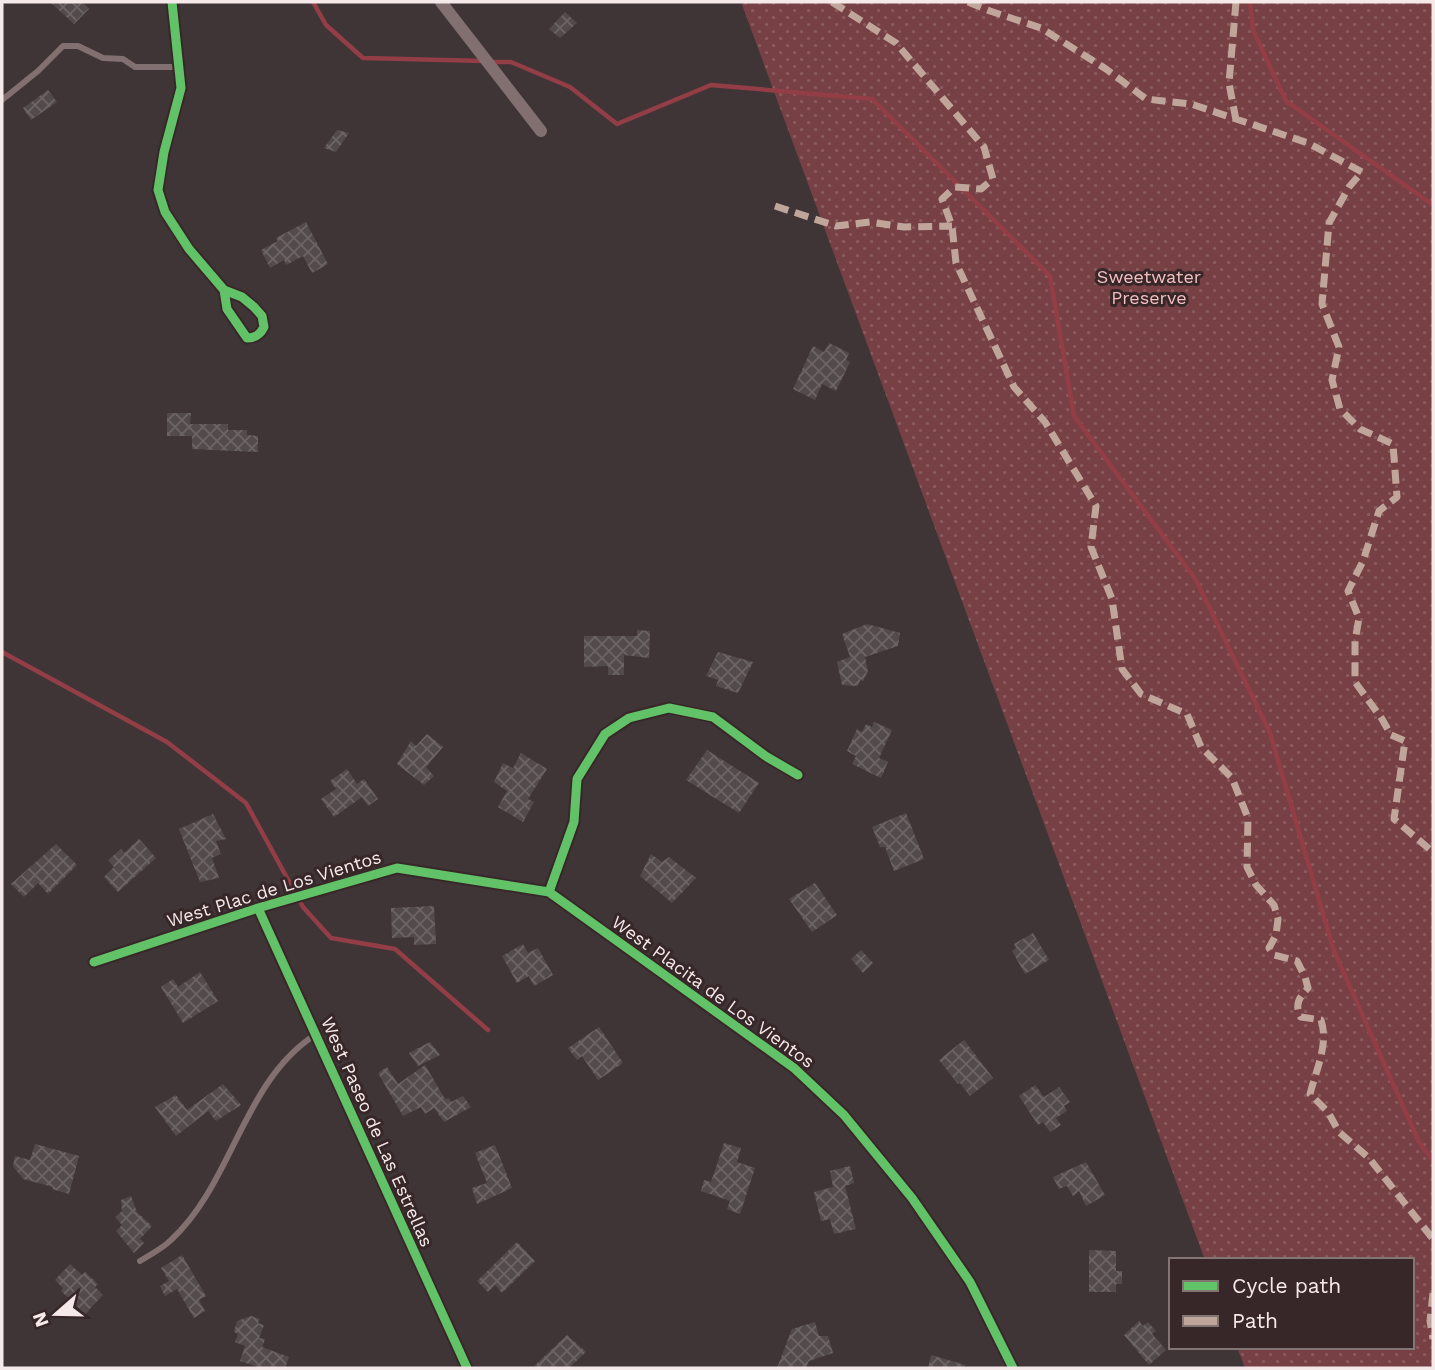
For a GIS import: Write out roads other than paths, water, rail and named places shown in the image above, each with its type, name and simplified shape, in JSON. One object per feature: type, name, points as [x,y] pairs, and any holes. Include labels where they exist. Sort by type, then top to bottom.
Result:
[{"type":"street","points":[[172,2],[181,88],[164,152],[158,190],[165,212],[189,249],[224,290]]},
{"type":"street","points":[[442,2],[541,131]]},
{"type":"street","points":[[549,892],[574,822],[577,779],[605,734],[629,718],[669,708],[713,717],[767,757],[798,775]]},
{"type":"street","name":"West Plac de Los Vientos","points":[[94,962],[258,908],[397,868],[549,892]]},
{"type":"street","name":"West Placita de Los Vientos","points":[[549,892],[794,1068],[844,1115],[912,1198],[965,1275],[1013,1368]]},
{"type":"street","name":"West Paseo de Las Estrellas","points":[[258,908],[467,1368]]},
{"type":"lane","points":[[2,100],[38,71],[63,46],[78,46],[103,58],[123,59],[135,67],[179,68]]},
{"type":"lane","points":[[140,1261],[171,1241],[192,1216],[258,1099],[286,1060],[299,1046],[315,1035]]},
{"type":"waterway","points":[[313,2],[326,25],[363,58],[484,61]]},
{"type":"waterway","points":[[1250,2],[1253,30],[1286,101],[1433,205]]},
{"type":"waterway","points":[[492,62],[511,62],[570,87],[617,124],[711,85],[872,99],[1050,276],[1074,416],[1196,580],[1270,733],[1334,951],[1419,1142],[1433,1161]]},
{"type":"waterway","points":[[2,652],[167,742],[246,803],[303,907],[331,938],[395,949],[488,1030]]},
{"type":"park label","name":"Sweetwater Preserve","points":[[1149,287]]}]
